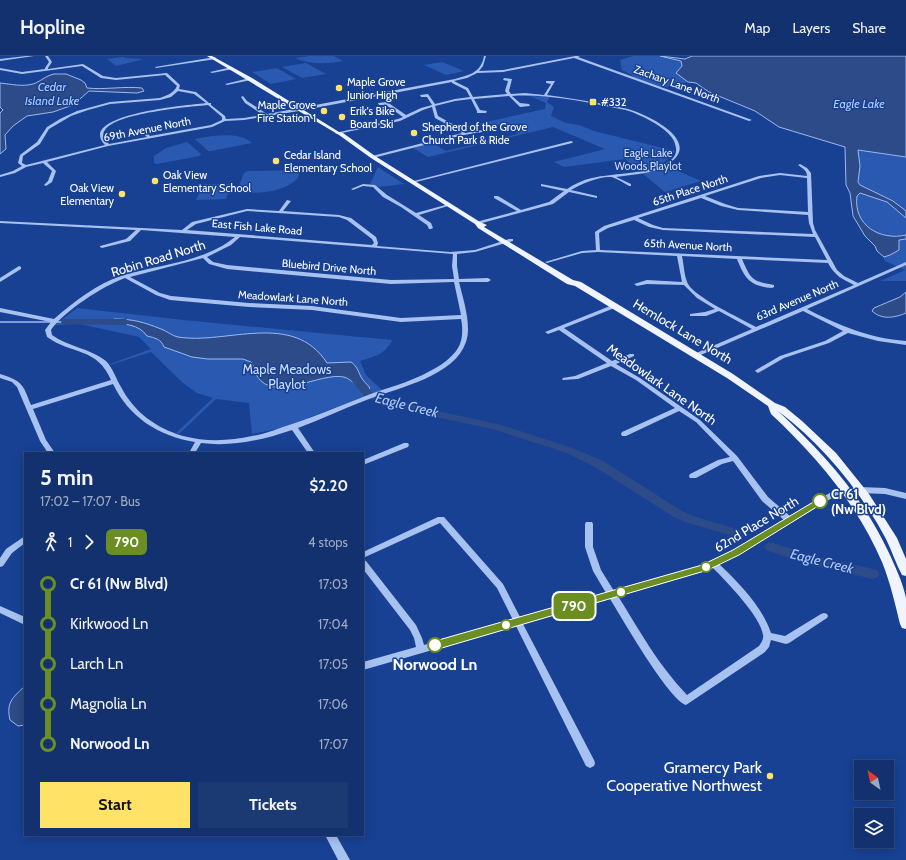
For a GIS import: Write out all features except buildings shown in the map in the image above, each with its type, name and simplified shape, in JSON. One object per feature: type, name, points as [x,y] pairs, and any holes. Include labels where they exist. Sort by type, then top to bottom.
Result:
[{"type":"main road","name":"Hemlock Lane North","points":[[210,56],[341,134],[358,145],[358,147],[372,157],[478,223],[487,225],[508,241],[570,282],[578,284],[696,355],[743,384],[772,406],[782,409],[836,460],[860,490],[888,533],[906,572]]},
{"type":"main road","name":"Hemlock Lane North","points":[[508,241],[577,280],[578,284]]},
{"type":"main road","name":"Hemlock Lane North","points":[[772,406],[774,412],[808,444],[848,491],[865,517],[881,547],[894,578],[906,624]]},
{"type":"street","points":[[0,60],[33,56]]},
{"type":"street","points":[[46,56],[51,62],[46,68],[47,70]]},
{"type":"street","points":[[477,72],[484,64],[485,56]]},
{"type":"street","points":[[477,72],[498,72],[577,56]]},
{"type":"street","name":"Zachary Lane North","points":[[577,56],[750,120]]},
{"type":"street","points":[[156,66],[214,57]]},
{"type":"street","points":[[0,69],[22,73],[84,65],[100,76],[109,78],[131,79],[166,74],[178,85],[178,90]]},
{"type":"street","points":[[212,72],[232,68]]},
{"type":"street","points":[[2,74],[12,72]]},
{"type":"street","name":"69th Avenue North","points":[[0,176],[14,172],[25,166],[108,145],[212,126],[224,120],[244,119],[299,110],[455,80],[477,72]]},
{"type":"street","points":[[227,84],[250,80]]},
{"type":"street","points":[[509,80],[507,91],[521,104]]},
{"type":"street","points":[[454,82],[466,88],[479,111]]},
{"type":"street","points":[[545,96],[553,83]]},
{"type":"street","points":[[25,166],[20,163],[21,156],[39,142],[44,132],[49,127],[76,113],[103,103],[148,101],[165,97],[178,90],[193,92],[210,104],[214,110],[224,117],[224,120]]},
{"type":"street","points":[[337,133],[406,117],[433,106],[472,98],[509,94],[545,96],[586,101],[632,111],[657,123],[674,137],[678,146],[678,152],[674,159],[666,165],[650,170],[583,182],[551,203],[478,223]]},
{"type":"street","points":[[428,96],[437,118],[462,131],[464,134]]},
{"type":"street","points":[[243,97],[246,102],[266,115]]},
{"type":"street","points":[[108,145],[102,139],[102,132],[105,127],[112,122],[123,118],[165,110],[210,104]]},
{"type":"street","points":[[386,104],[406,117]]},
{"type":"street","points":[[165,110],[169,113]]},
{"type":"street","points":[[372,157],[485,130]]},
{"type":"street","points":[[146,131],[144,133],[149,137]]},
{"type":"street","points":[[412,182],[570,142]]},
{"type":"street","points":[[44,161],[51,166],[54,171],[50,182],[46,185]]},
{"type":"street","points":[[800,165],[808,171],[811,225],[816,236],[838,274],[858,285]]},
{"type":"street","name":"65th Place North","points":[[598,251],[597,235],[599,230],[700,196],[767,176],[788,174],[809,177]]},
{"type":"street","points":[[611,176],[630,185]]},
{"type":"street","points":[[352,189],[363,185],[374,186],[385,196],[416,214],[429,224],[431,228]]},
{"type":"street","points":[[542,185],[595,198]]},
{"type":"street","points":[[700,196],[723,206],[738,209],[811,214]]},
{"type":"street","points":[[496,198],[520,211]]},
{"type":"street","points":[[280,212],[289,201]]},
{"type":"street","points":[[416,214],[449,205]]},
{"type":"street","points":[[183,231],[194,223],[241,211],[253,210],[280,212],[346,218],[376,240],[373,247]]},
{"type":"street","points":[[634,218],[651,226],[663,228],[816,236]]},
{"type":"street","name":"East Fish Lake Road","points":[[0,222],[183,231],[455,253],[475,251],[508,241]]},
{"type":"street","points":[[102,247],[128,240],[140,229]]},
{"type":"street","name":"Robin Road North","points":[[56,321],[105,286],[126,277],[203,256],[227,246],[240,236]]},
{"type":"street","name":"65th Avenue North","points":[[547,262],[582,252],[598,251],[830,262]]},
{"type":"street","points":[[56,321],[48,330],[49,336],[55,340],[90,353],[99,359],[106,366],[122,396],[147,422],[173,435],[199,441],[237,440],[270,434],[426,376],[439,369],[455,356],[464,342],[465,334],[454,265],[455,253]]},
{"type":"street","points":[[679,255],[686,284],[696,295],[756,329]]},
{"type":"street","name":"Bluebird Drive North","points":[[203,256],[211,263],[227,267],[391,282],[488,280]]},
{"type":"street","points":[[740,258],[749,280],[759,284],[772,286]]},
{"type":"street","name":"63rd Avenue North","points":[[696,355],[906,263]]},
{"type":"street","points":[[0,280],[19,268]]},
{"type":"street","name":"Meadowlark Lane North","points":[[126,277],[158,294],[170,298],[249,305],[312,308],[401,320],[463,317]]},
{"type":"street","points":[[637,284],[647,282],[686,284]]},
{"type":"street","points":[[548,332],[615,306]]},
{"type":"street","points":[[692,315],[706,314],[720,309]]},
{"type":"street","points":[[803,309],[847,331],[882,341],[906,343]]},
{"type":"street","points":[[0,310],[56,321]]},
{"type":"street","name":"Meadowlark Lane North","points":[[561,328],[611,363],[638,379],[679,408],[713,435],[736,458],[765,499],[789,520]]},
{"type":"street","points":[[758,371],[782,357],[827,342],[847,331]]},
{"type":"street","points":[[565,378],[576,378],[632,355]]},
{"type":"street","points":[[0,376],[14,381],[20,386],[43,441],[51,452]]},
{"type":"street","points":[[30,408],[115,381]]},
{"type":"street","points":[[624,434],[679,408]]},
{"type":"street","points":[[293,426],[311,452]]},
{"type":"street","points":[[193,452],[199,441]]},
{"type":"street","points":[[364,463],[406,445]]},
{"type":"street","points":[[693,476],[720,462],[736,458]]},
{"type":"street","points":[[860,490],[885,492],[906,496]]},
{"type":"street","name":"62nd Place North","points":[[364,666],[612,595],[714,564],[829,495],[860,490]]},
{"type":"street","points":[[364,555],[441,519],[498,583],[590,763]]},
{"type":"street","points":[[589,524],[589,547],[592,559],[612,595],[656,664],[673,688],[686,701],[762,649],[766,644],[768,636],[761,620],[741,593],[714,564]]},
{"type":"street","points":[[0,564],[9,551],[24,540]]},
{"type":"street","points":[[364,564],[413,628],[421,649]]},
{"type":"street","points":[[0,609],[24,621]]},
{"type":"street","points":[[768,636],[786,640],[824,616]]},
{"type":"street","points":[[331,836],[344,860]]},
{"type":"green space","points":[[309,56],[334,56],[343,61],[319,63],[307,62],[295,58]]},
{"type":"green space","points":[[633,56],[660,56],[681,61],[682,66],[676,73],[688,82],[661,88],[634,78],[632,75],[622,70],[620,60]]},
{"type":"green space","points":[[123,57],[144,59],[116,66],[107,59]]},
{"type":"green space","points":[[442,62],[464,71],[446,75],[424,65]]},
{"type":"green space","points":[[306,63],[326,74],[302,78],[282,67]]},
{"type":"green space","points":[[277,68],[296,79],[271,84],[252,72]]},
{"type":"green space","name":"Eagle Lake Woods Playlot","points":[[530,96],[550,97],[547,102],[554,107],[551,116],[566,123],[579,125],[594,131],[675,151],[662,164],[701,181],[665,192],[625,159],[564,167],[554,162],[605,149],[553,127],[428,157],[413,148],[433,143],[446,151],[517,134],[515,126],[485,124],[460,129],[458,128],[545,109],[546,103]]},
{"type":"green space","points":[[228,135],[243,138],[252,143],[208,151],[195,139]]},
{"type":"green space","points":[[187,142],[201,154],[200,156],[157,164],[154,163],[154,156],[166,148]]},
{"type":"green space","points":[[858,150],[906,157],[906,281],[880,281],[905,270],[885,261],[877,243],[857,212],[853,191],[859,183]]},
{"type":"green space","points":[[378,167],[404,184],[379,187],[370,184]]},
{"type":"green space","points":[[300,170],[298,178],[285,187],[277,190],[269,192],[236,193],[244,173],[248,171]]},
{"type":"green space","points":[[204,184],[232,184],[226,199],[196,200]]},
{"type":"green space","name":"Maple Meadows Playlot","points":[[77,308],[392,340],[383,352],[360,361],[366,375],[382,390],[278,429],[252,434],[249,403],[216,399],[179,434],[176,433],[213,398],[197,393],[183,383],[151,352],[110,365],[151,349],[139,337],[80,324],[55,325]]},
{"type":"water","name":"Eagle Lake","points":[[660,56],[685,59],[692,56],[906,56],[906,157],[858,150],[860,166],[858,182],[860,185],[893,201],[906,211],[906,218],[887,202],[860,193],[857,196],[859,215],[870,229],[878,233],[887,236],[906,235],[906,239],[899,240],[899,250],[884,257],[865,236],[853,216],[850,193],[846,185],[845,147],[779,127],[755,111],[709,92],[696,83],[688,82],[676,73],[682,66],[681,61]]},
{"type":"water","name":"Cedar Island Lake","points":[[54,74],[66,74],[81,80],[85,83],[87,88],[142,88],[144,91],[137,93],[89,91],[73,105],[53,112],[27,116],[13,126],[5,135],[6,149],[0,154],[0,113],[3,110],[0,107],[0,83],[29,85]]},
{"type":"water","points":[[906,292],[906,313],[897,316],[884,317],[872,311],[874,308],[900,297]]},
{"type":"water","points":[[114,319],[132,320],[143,323],[178,337],[217,337],[258,333],[278,334],[296,338],[313,347],[327,363],[351,362],[370,388],[366,392],[363,391],[344,377],[334,377],[285,387],[274,387],[264,384],[257,376],[257,372],[251,362],[243,359],[208,359],[192,357],[164,347],[163,344],[155,338],[147,336],[136,327],[126,324],[111,323]]},
{"type":"water","points":[[24,687],[24,725],[18,726],[10,720],[9,714],[11,701]]},
{"type":"waterway","name":"Eagle Creek","points":[[0,322],[51,322]]},
{"type":"waterway","name":"Eagle Creek","points":[[57,322],[67,322]]},
{"type":"waterway","name":"Eagle Creek","points":[[65,322],[126,322]]},
{"type":"waterway","name":"Eagle Creek","points":[[357,382],[370,396],[427,412],[498,427],[571,451],[599,464],[678,514],[689,519],[739,534]]},
{"type":"waterway","name":"Eagle Creek","points":[[770,547],[811,560],[873,574]]},
{"type":"bus line","name":"790","points":[[435,645],[705,568],[721,561],[820,501]]},
{"type":"place","name":"Maple Grove Junior High","points":[[339,88]]},
{"type":"place","name":"#332","points":[[593,102]]},
{"type":"place","name":"Maple Grove Fire Station 1","points":[[324,111]]},
{"type":"place","name":"Erik's Bike Board Ski","points":[[342,117]]},
{"type":"place","name":"Shepherd of the Grove Church Park & Ride","points":[[414,133]]},
{"type":"place","name":"Cedar Island Elementary School","points":[[276,161]]},
{"type":"place","name":"Oak View Elementary School","points":[[155,181]]},
{"type":"place","name":"Oak View Elementary","points":[[122,194]]},
{"type":"place","name":"Cr 61 (Nw Blvd)","points":[[820,501]]},
{"type":"place","name":"Norwood Ln","points":[[435,645]]},
{"type":"place","name":"Gramercy Park Cooperative Northwest","points":[[770,776]]}]
